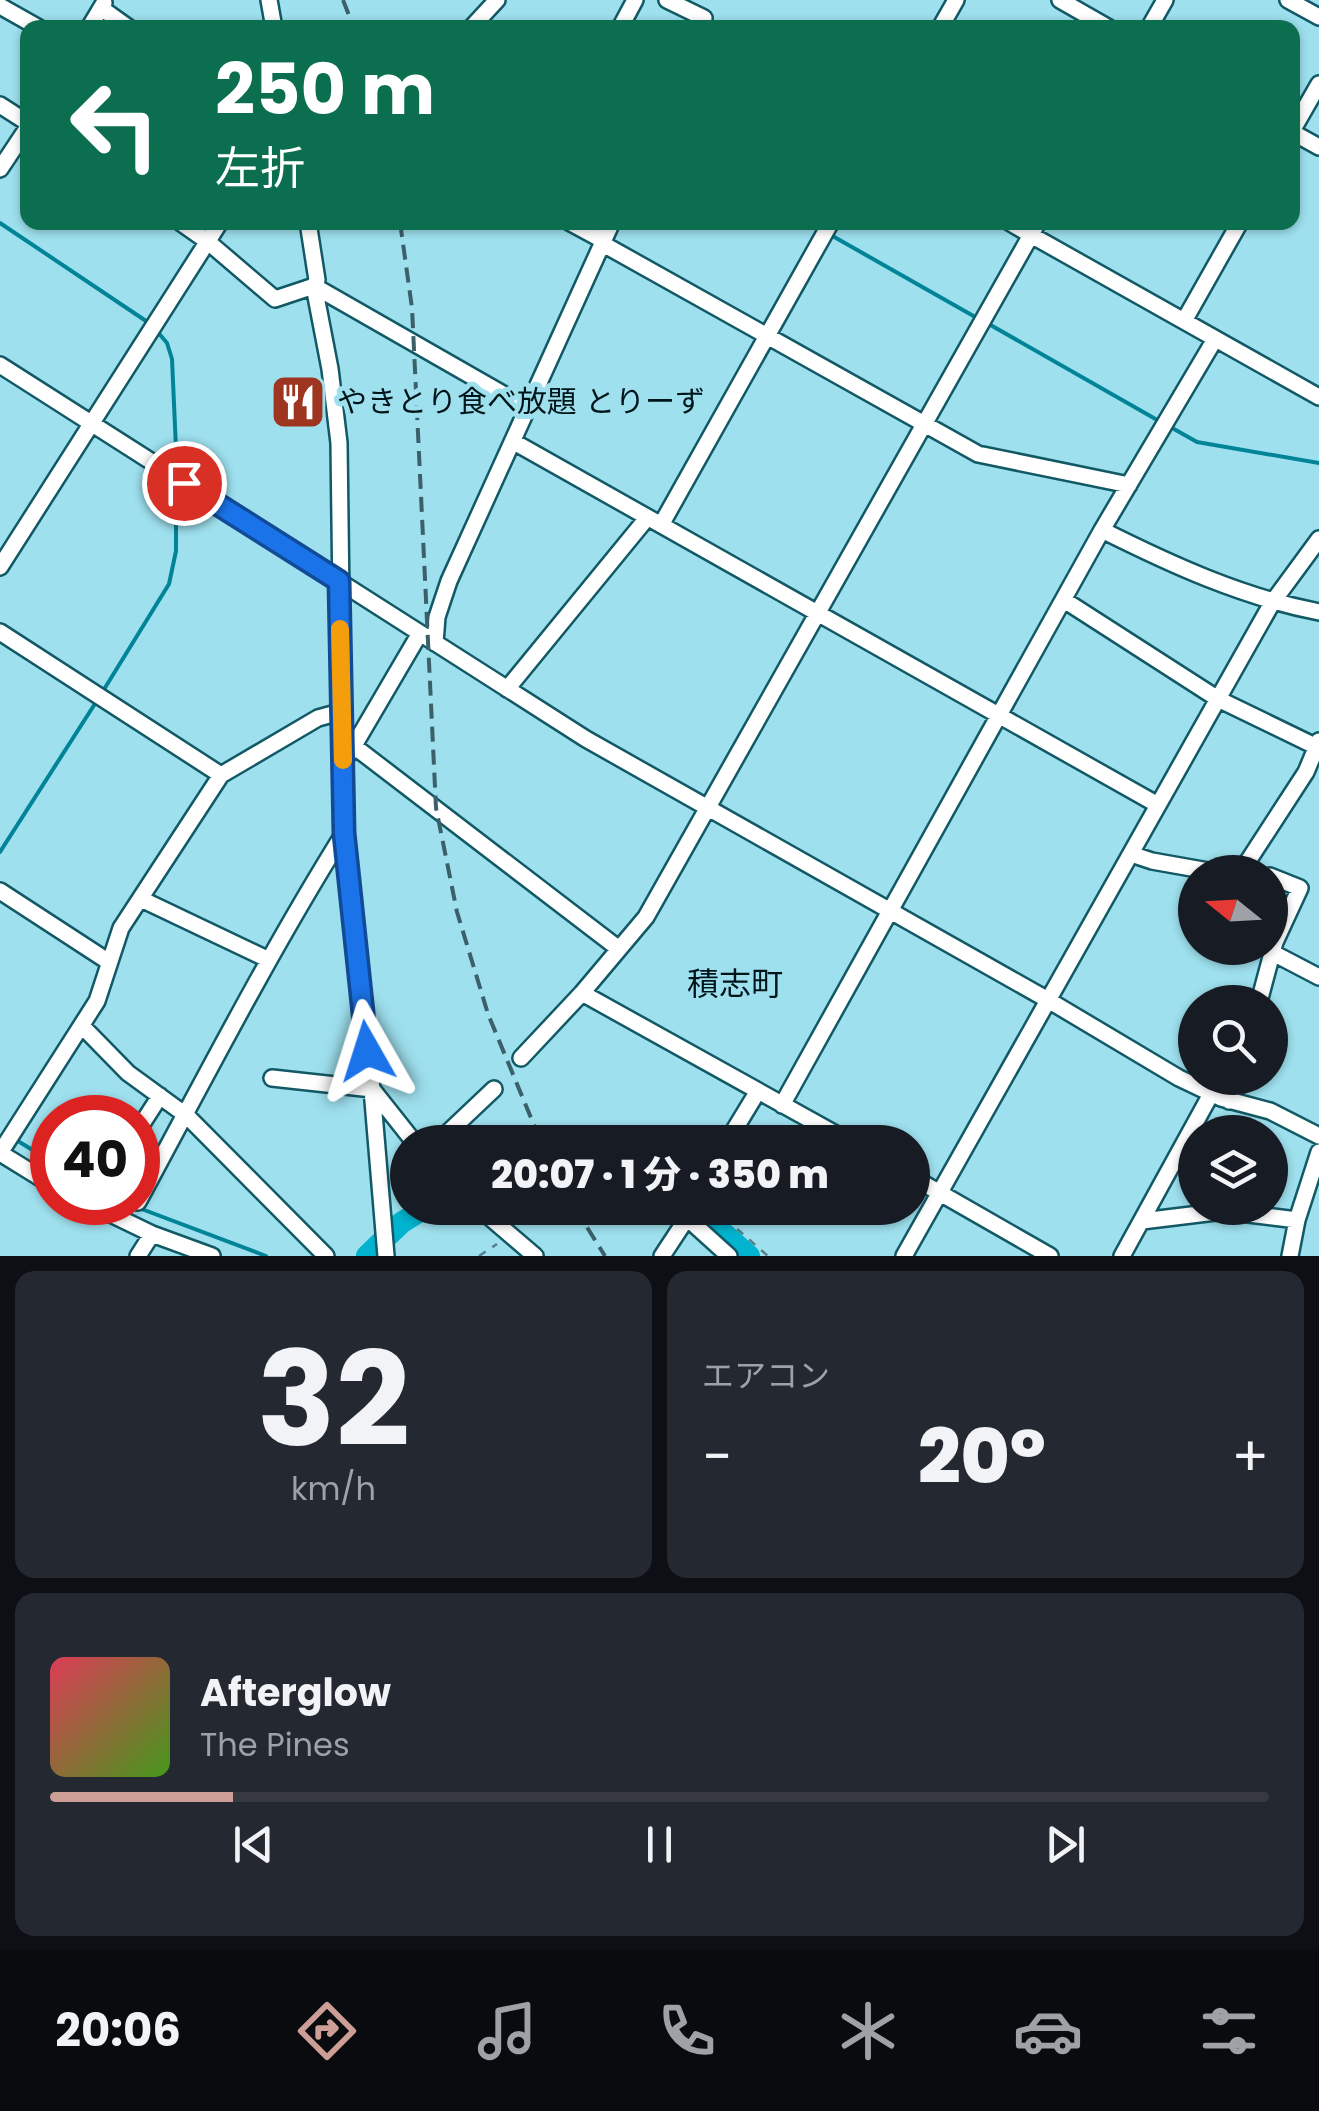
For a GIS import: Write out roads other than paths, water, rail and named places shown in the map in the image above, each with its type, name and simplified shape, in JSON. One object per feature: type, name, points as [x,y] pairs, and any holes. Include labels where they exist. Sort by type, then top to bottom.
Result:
[{"type":"street","points":[[478,20],[497,0]]},
{"type":"street","points":[[667,0],[697,20]]},
{"type":"street","points":[[1060,0],[1080,5]]},
{"type":"street","points":[[1288,0],[1319,17]]},
{"type":"street","points":[[0,6],[25,20]]},
{"type":"street","points":[[1300,117],[1319,84]]},
{"type":"street","points":[[0,169],[20,138]]},
{"type":"street","points":[[191,230],[275,299],[314,286],[529,409]]},
{"type":"street","points":[[0,567],[215,230]]},
{"type":"street","points":[[309,230],[317,280],[314,286],[339,443],[344,833],[386,1253]]},
{"type":"street","points":[[583,230],[992,459],[1129,485]]},
{"type":"street","points":[[436,643],[437,617],[450,581],[608,230]]},
{"type":"street","points":[[507,689],[654,521],[767,336],[826,230]]},
{"type":"street","points":[[521,1058],[646,917],[1033,230]]},
{"type":"street","points":[[1036,230],[1184,321],[1319,396]]},
{"type":"street","points":[[1184,321],[1235,230]]},
{"type":"street","points":[[782,1105],[1102,530],[1215,338]]},
{"type":"street","points":[[0,365],[586,740],[1178,1075]]},
{"type":"street","points":[[514,442],[1158,805]]},
{"type":"street","points":[[1102,530],[1178,568],[1272,603],[1319,612]]},
{"type":"street","points":[[904,1256],[1272,603],[1319,539]]},
{"type":"street","points":[[1064,600],[1218,700],[1318,744],[1313,775],[1260,855]]},
{"type":"street","points":[[0,632],[221,775]]},
{"type":"street","points":[[344,761],[420,633]]},
{"type":"street","points":[[30,1167],[4,1146],[96,1001],[121,928],[221,775],[318,718],[340,712]]},
{"type":"street","points":[[355,747],[620,949]]},
{"type":"street","points":[[160,1164],[267,960],[344,833]]},
{"type":"street","points":[[1131,854],[1178,866]]},
{"type":"street","points":[[1288,883],[1300,888],[1288,915]]},
{"type":"street","points":[[0,890],[110,962]]},
{"type":"street","points":[[141,899],[267,960]]},
{"type":"street","points":[[1288,961],[1319,976]]},
{"type":"street","points":[[582,993],[819,1125]]},
{"type":"street","points":[[82,1026],[128,1073],[159,1095]]},
{"type":"street","points":[[272,1078],[372,1089],[401,1125]]},
{"type":"street","points":[[456,1125],[494,1088]]},
{"type":"street","points":[[737,1125],[758,1091]]},
{"type":"street","points":[[1122,1256],[1210,1095]]},
{"type":"street","points":[[1214,1095],[1270,1111],[1319,1136]]},
{"type":"street","points":[[1229,1101],[1231,1095]]},
{"type":"street","points":[[160,1096],[187,1116],[326,1256]]},
{"type":"street","points":[[1290,1256],[1319,1152]]},
{"type":"street","points":[[930,1187],[1050,1256]]},
{"type":"street","points":[[1142,1221],[1224,1210],[1298,1220]]},
{"type":"street","points":[[662,1256],[686,1218],[729,1256]]},
{"type":"street","points":[[147,1225],[152,1234],[212,1256]]},
{"type":"street","points":[[499,1225],[535,1256]]},
{"type":"street","points":[[138,1256],[152,1234]]},
{"type":"waterway","points":[[0,223],[149,323]]},
{"type":"waterway","points":[[829,234],[977,318]]},
{"type":"waterway","points":[[987,323],[1159,421]]},
{"type":"waterway","points":[[156,330],[167,343],[172,359],[177,471]]},
{"type":"waterway","points":[[1174,429],[1197,442],[1319,463]]},
{"type":"waterway","points":[[103,691],[169,584],[176,551],[176,485]]},
{"type":"waterway","points":[[0,852],[98,699]]},
{"type":"waterway","points":[[13,1138],[30,1148]]},
{"type":"waterway","points":[[160,1216],[266,1256]]},
{"type":"waterway","points":[[367,1256],[399,1225]]},
{"type":"waterway","points":[[714,1225],[749,1256]]},
{"type":"railway","points":[[343,0],[351,20]]},
{"type":"railway","points":[[401,230],[412,308],[436,808],[457,912],[488,1014],[534,1125]]},
{"type":"railway","points":[[586,1225],[605,1256]]},
{"type":"place","name":"やきとり食べ放題 とりーず","points":[[298,402]]},
{"type":"district","name":"積志町","points":[[735,984]]}]
